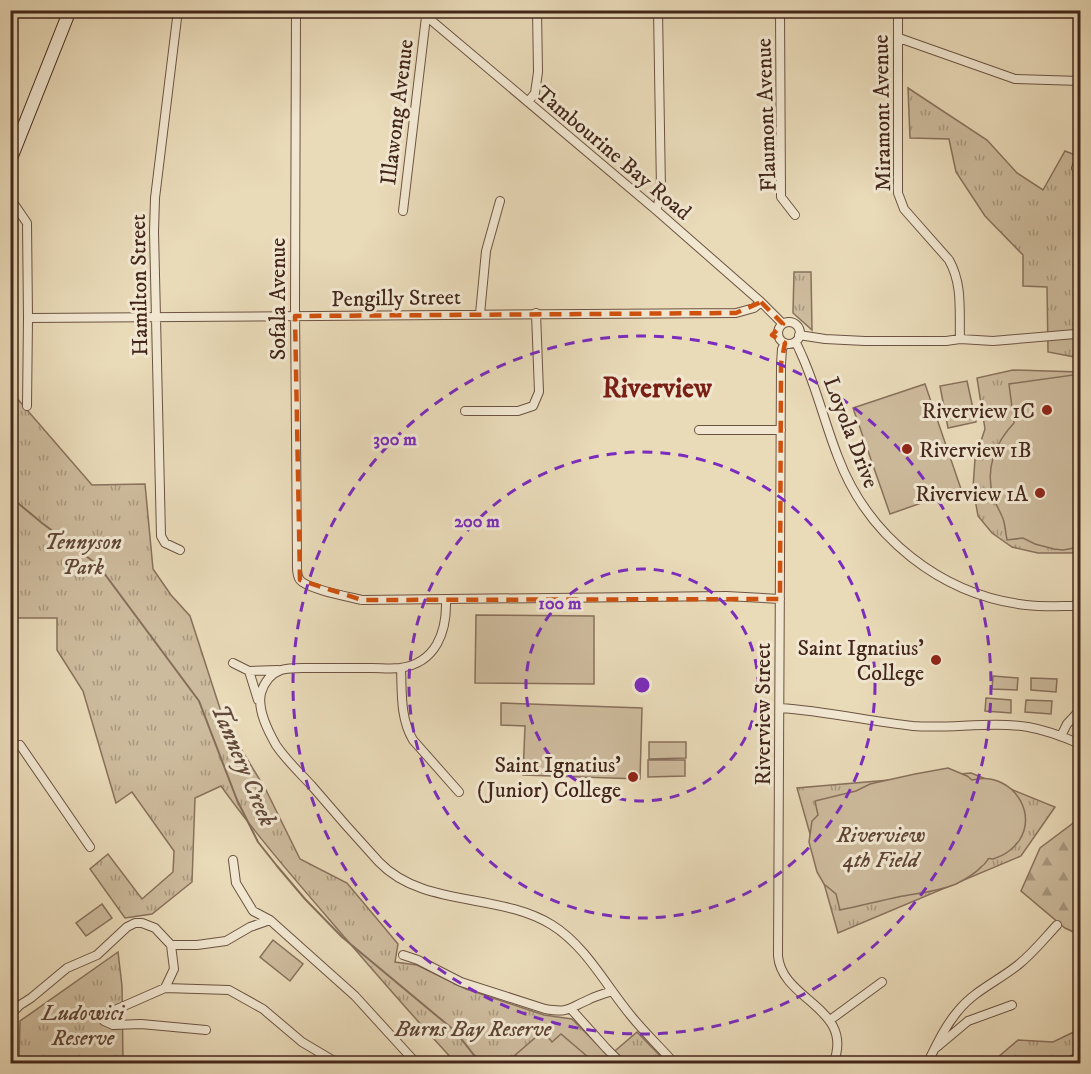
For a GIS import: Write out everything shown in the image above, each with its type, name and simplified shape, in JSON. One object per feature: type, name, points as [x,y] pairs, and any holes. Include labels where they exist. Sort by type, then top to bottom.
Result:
[{"type":"main road","points":[[10,161],[70,10]]},
{"type":"street","name":"Hamilton Street","points":[[178,10],[155,198],[154,232],[161,536],[165,543],[180,550]]},
{"type":"street","name":"Sofala Avenue","points":[[296,10],[297,572],[300,580],[306,584],[362,600],[446,600]]},
{"type":"street","points":[[528,102],[535,93],[538,72],[537,10]]},
{"type":"street","points":[[656,210],[661,190],[658,10]]},
{"type":"street","name":"Flaumont Avenue","points":[[780,10],[781,197],[795,215]]},
{"type":"street","name":"Miramont Avenue","points":[[898,10],[898,193],[904,209],[954,268],[960,294],[960,339]]},
{"type":"street","name":"Tambourine Bay Road","points":[[422,14],[656,210],[783,324]]},
{"type":"street","name":"Illawong Avenue","points":[[403,211],[422,14]]},
{"type":"street","points":[[898,38],[1015,79],[1080,81]]},
{"type":"street","points":[[1076,168],[1080,158]]},
{"type":"street","points":[[10,198],[27,223],[27,406]]},
{"type":"street","points":[[480,314],[486,251],[500,201]]},
{"type":"street","name":"Pengilly Street","points":[[28,318],[736,313],[754,308],[761,302]]},
{"type":"street","points":[[465,411],[518,411],[533,406],[538,392],[536,313]]},
{"type":"street","points":[[793,340],[799,329],[795,324],[789,322],[783,324],[778,333],[780,339],[793,340],[952,341],[960,339],[993,341],[1075,334]]},
{"type":"street","name":"Riverview Street","points":[[793,340],[781,355],[779,964],[781,971],[791,984],[830,1020]]},
{"type":"street","name":"Loyola Drive","points":[[793,340],[808,368],[834,447],[851,487],[878,526],[900,548],[925,568],[980,595],[1026,605],[1079,605]]},
{"type":"street","points":[[699,430],[781,430]]},
{"type":"street","points":[[233,663],[249,671],[401,668],[416,663],[439,642],[445,625],[446,600],[726,596],[780,599]]},
{"type":"street","points":[[401,668],[404,719],[408,731],[413,740],[459,792]]},
{"type":"street","points":[[260,706],[264,684],[273,674],[282,670]]},
{"type":"street","points":[[249,671],[265,722],[277,746],[386,869],[401,880],[413,885],[518,910],[539,918],[568,936],[632,1018],[675,1064]]},
{"type":"street","points":[[780,708],[818,711],[915,726],[1027,727],[1043,730],[1080,744]]},
{"type":"street","points":[[1061,736],[1067,724],[1080,710]]},
{"type":"street","points":[[20,745],[90,847]]},
{"type":"street","points":[[233,860],[236,883],[253,911],[270,920],[355,996],[417,1064]]},
{"type":"street","points":[[171,945],[197,945],[226,941],[250,927],[270,920]]},
{"type":"street","points":[[10,1015],[67,968],[97,955],[127,927],[135,923],[155,928],[171,945],[174,969],[165,988]]},
{"type":"street","points":[[927,1064],[958,1010],[984,987],[1016,967],[1057,925]]},
{"type":"street","points":[[403,955],[461,982],[545,1009],[558,1011],[571,1009],[588,999],[612,991]]},
{"type":"street","points":[[833,1064],[837,1040],[830,1020],[882,982]]},
{"type":"street","points":[[206,1030],[141,1024],[113,1025],[104,1021],[108,1013],[165,988],[229,990],[263,1009],[302,1042],[339,1064]]},
{"type":"street","points":[[935,1049],[968,1021],[1012,1005]]},
{"type":"street","points":[[571,1009],[622,1064]]},
{"type":"highlighted area","points":[[761,302],[783,324],[772,335],[785,343],[781,364],[780,599],[362,600],[300,580],[295,316],[736,313]]},
{"type":"green space","points":[[908,88],[987,140],[1017,173],[1043,190],[1065,151],[1078,156],[1080,160],[1080,358],[1048,352],[1047,287],[1023,286],[1023,255],[985,216],[956,172],[949,139],[910,138]]},
{"type":"green space","points":[[794,272],[811,272],[812,330],[793,313]]},
{"type":"green space","points":[[1013,370],[1080,372],[1080,551],[1038,553],[1012,547],[992,533],[978,516],[973,488],[975,459],[985,429],[977,378]]},
{"type":"green space","points":[[1080,374],[1080,547],[1063,550],[1035,544],[1023,538],[1007,540],[1003,519],[993,496],[990,476],[997,448],[1014,423],[1009,384]]},
{"type":"green space","points":[[967,381],[976,422],[948,428],[940,386]]},
{"type":"green space","name":"Riverview 1B","points":[[925,384],[961,489],[890,514],[853,408]]},
{"type":"green space","name":"Tennyson Park","points":[[10,396],[15,396],[92,485],[145,484],[153,569],[171,595],[190,616],[224,721],[266,790],[300,859],[347,883],[398,944],[395,962],[417,965],[466,989],[544,1015],[572,1019],[609,1056],[637,1032],[667,1063],[456,1063],[300,886],[221,786],[195,798],[192,882],[152,914],[125,918],[90,869],[108,854],[142,899],[173,872],[174,851],[132,792],[116,803],[83,691],[57,650],[57,618],[11,618]]},
{"type":"green space","points":[[476,615],[594,616],[594,684],[475,683]]},
{"type":"green space","points":[[993,676],[1018,678],[1017,690],[992,689]]},
{"type":"green space","points":[[1031,678],[1057,679],[1056,692],[1031,690]]},
{"type":"green space","points":[[986,698],[1011,700],[1011,713],[985,711]]},
{"type":"green space","points":[[1026,700],[1052,701],[1051,714],[1025,712]]},
{"type":"green space","points":[[501,703],[642,708],[640,779],[523,775],[525,726],[501,725]]},
{"type":"green space","points":[[649,742],[686,742],[686,758],[649,759]]},
{"type":"green space","points":[[648,760],[685,760],[685,776],[648,777]]},
{"type":"green space","name":"Riverview 4th Field","points":[[948,768],[972,780],[987,779],[1001,783],[1012,790],[1025,813],[1025,827],[1020,839],[1007,852],[988,859],[977,871],[949,887],[840,910],[836,894],[824,884],[817,872],[809,842],[812,821],[818,815],[815,801],[856,791],[870,784]]},
{"type":"green space","name":"Riverview 4th Field","points":[[971,773],[1055,807],[1021,856],[838,933],[797,788]]},
{"type":"green space","points":[[1080,818],[1080,935],[1065,928],[1021,891],[1040,848]]},
{"type":"green space","points":[[102,904],[112,918],[86,936],[76,923]]},
{"type":"green space","points":[[273,940],[303,964],[290,981],[260,957]]},
{"type":"green space","name":"Ludowici Reserve","points":[[118,952],[122,986],[123,1063],[19,1064],[20,1021]]},
{"type":"green space","points":[[1080,1029],[1080,1052],[1053,1063],[990,1064],[1018,1040],[1053,1042]]},
{"type":"green space","points":[[543,1031],[552,1042],[561,1034],[595,1063],[507,1062]]},
{"type":"shaded area","points":[[1080,1052],[1080,1063],[1053,1063]]},
{"type":"waterway","points":[[1073,201],[1080,203]]},
{"type":"waterway","name":"Tannery Creek","points":[[10,498],[98,565],[199,701],[237,800],[258,842],[277,866],[342,937],[455,1031],[481,1064]]},
{"type":"place","name":"Riverview 1C","points":[[1047,410]]},
{"type":"place","name":"Riverview 1B","points":[[907,449]]},
{"type":"place","name":"Riverview 1A","points":[[1040,493]]},
{"type":"place","name":"Saint Ignatius' College","points":[[936,660]]},
{"type":"place","name":"Saint Ignatius' (Junior) College","points":[[633,777]]},
{"type":"district","name":"Riverview","points":[[657,387]]},
{"type":"park label","name":"Burns Bay Reserve","points":[[473,1028]]}]
